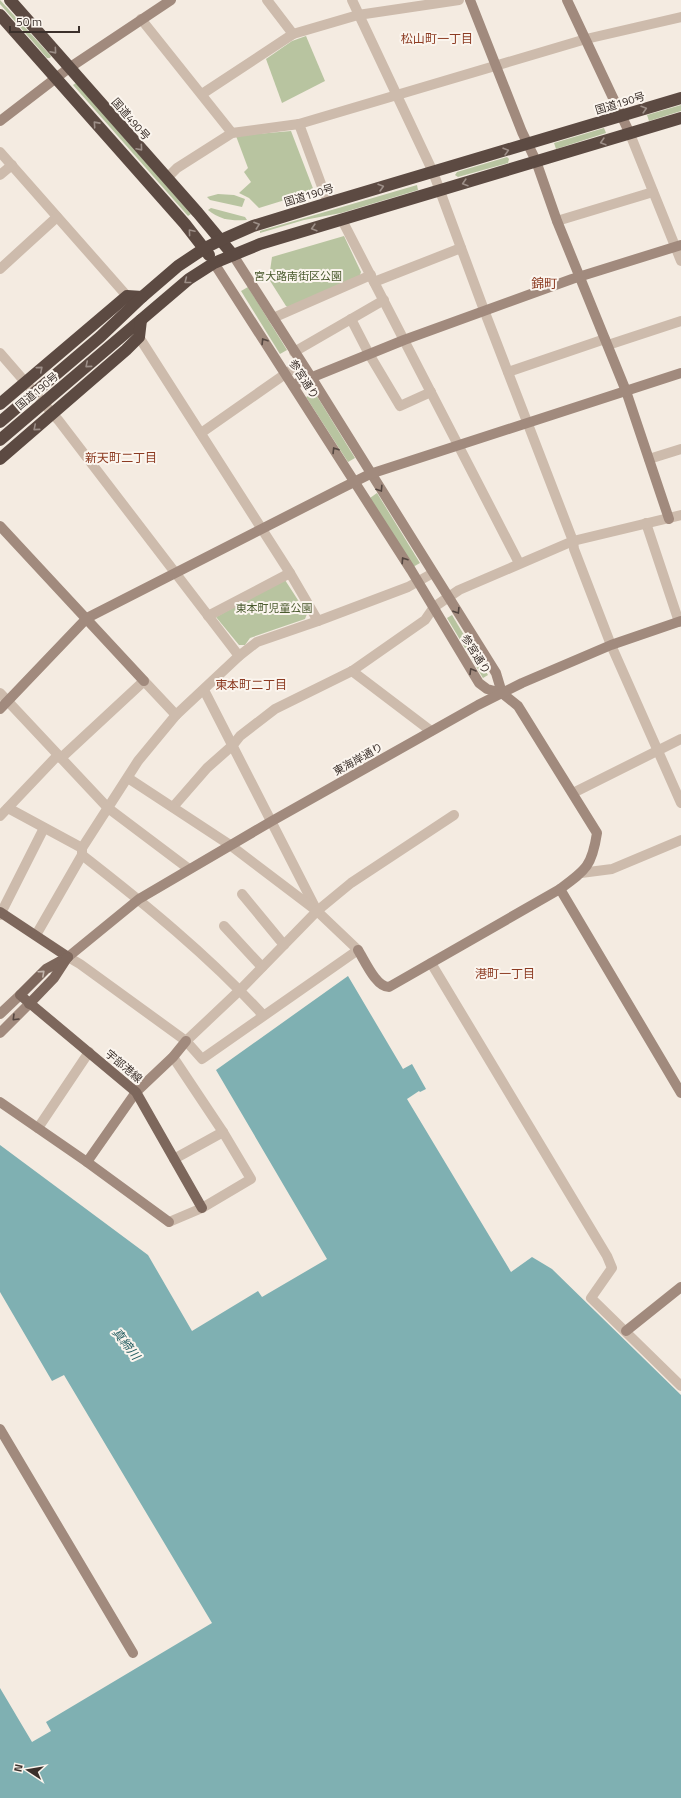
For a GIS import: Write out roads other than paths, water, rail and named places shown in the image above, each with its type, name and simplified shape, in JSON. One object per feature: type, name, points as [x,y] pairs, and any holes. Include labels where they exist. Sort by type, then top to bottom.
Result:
[{"type":"highway","name":"国道490号","points":[[10,0],[233,255]]},
{"type":"highway","points":[[0,15],[205,248],[214,263]]},
{"type":"highway","name":"国道190号","points":[[0,422],[100,337],[125,312],[178,266],[205,248],[221,240],[253,226],[681,98]]},
{"type":"highway","name":"国道190号","points":[[0,440],[189,279],[214,263],[260,244],[681,118]]},
{"type":"highway","points":[[125,312],[127,296]]},
{"type":"highway","points":[[0,404],[127,296],[142,297]]},
{"type":"highway","points":[[0,459],[126,350],[139,337],[142,320]]},
{"type":"highway","points":[[124,334],[139,337]]},
{"type":"main road","points":[[0,914],[36,935],[68,957]]},
{"type":"main road","points":[[20,994],[46,970],[68,957]]},
{"type":"main road","points":[[29,1004],[54,978],[68,957]]},
{"type":"main road","name":"宇部港線","points":[[20,994],[29,1004],[136,1092],[202,1208]]},
{"type":"street","points":[[0,121],[69,68],[171,0]]},
{"type":"street","points":[[267,0],[293,34]]},
{"type":"street","points":[[352,0],[433,172],[484,310],[573,541],[574,549],[610,645],[681,804]]},
{"type":"street","points":[[202,94],[293,34],[358,15],[459,0]]},
{"type":"street","points":[[470,0],[536,161],[557,221],[626,391],[669,519]]},
{"type":"street","points":[[567,0],[630,134],[653,192],[678,246],[681,261]]},
{"type":"street","points":[[167,178],[177,168],[232,133],[299,124],[586,39],[681,18]]},
{"type":"street","points":[[141,20],[232,133]]},
{"type":"street","points":[[299,124],[328,203]]},
{"type":"street","points":[[0,152],[127,296]]},
{"type":"street","points":[[0,175],[12,165]]},
{"type":"street","points":[[557,221],[653,192]]},
{"type":"street","points":[[0,269],[57,217]]},
{"type":"street","points":[[342,220],[519,563]]},
{"type":"street","points":[[293,385],[368,354],[484,310],[580,276],[678,246]]},
{"type":"street","points":[[273,318],[372,279],[461,248]]},
{"type":"street","name":"参宮通り","points":[[233,255],[251,280],[370,474],[496,673],[502,693]]},
{"type":"street","name":"参宮通り","points":[[214,263],[418,582],[479,683],[487,689],[502,693]]},
{"type":"street","points":[[294,352],[384,300]]},
{"type":"street","points":[[351,319],[368,354],[400,406],[431,392]]},
{"type":"street","points":[[508,372],[681,321]]},
{"type":"street","points":[[139,337],[262,528],[318,621]]},
{"type":"street","points":[[0,353],[35,392],[239,656]]},
{"type":"street","points":[[201,433],[301,363]]},
{"type":"street","points":[[4,705],[87,618],[174,572],[370,474],[681,373]]},
{"type":"street","points":[[649,458],[681,449]]},
{"type":"street","points":[[173,807],[207,768],[233,745],[240,736],[274,709],[352,671],[425,620],[434,608],[459,590],[573,541],[681,515]]},
{"type":"street","points":[[646,523],[680,622]]},
{"type":"street","points":[[0,526],[176,715]]},
{"type":"street","points":[[36,935],[82,852],[138,761],[176,715],[239,656],[257,642],[318,621],[418,582],[433,573]]},
{"type":"street","points":[[208,616],[290,574]]},
{"type":"street","name":"東海岸通り","points":[[68,957],[138,899],[431,731],[502,693],[610,645],[680,622]]},
{"type":"street","points":[[352,671],[431,731]]},
{"type":"street","points":[[0,816],[60,757],[144,681]]},
{"type":"street","points":[[204,690],[317,912]]},
{"type":"street","points":[[0,693],[4,705],[60,757],[108,808],[190,868]]},
{"type":"street","points":[[128,778],[230,845],[317,912],[358,950],[378,983],[384,987],[389,987],[560,889],[581,873],[594,852],[597,833],[518,706],[502,693]]},
{"type":"street","points":[[573,793],[681,739]]},
{"type":"street","points":[[8,808],[44,828],[82,852],[138,899],[240,990],[263,1015]]},
{"type":"street","points":[[87,1162],[136,1092],[173,1057],[186,1041],[240,990],[317,912],[351,883],[454,815]]},
{"type":"street","points":[[0,914],[44,828]]},
{"type":"street","points":[[581,873],[612,869],[681,840]]},
{"type":"street","points":[[560,889],[681,1093]]},
{"type":"street","points":[[242,894],[284,945]]},
{"type":"street","points":[[224,926],[262,968]]},
{"type":"street","points":[[68,957],[80,964],[186,1041],[202,1059],[358,950]]},
{"type":"street","points":[[431,963],[607,1256],[612,1268],[591,1298],[681,1386]]},
{"type":"street","points":[[0,1014],[20,994]]},
{"type":"street","points":[[0,1033],[29,1004]]},
{"type":"street","points":[[38,1128],[89,1052]]},
{"type":"street","points":[[0,1102],[87,1162],[169,1222],[202,1208],[251,1179],[223,1132],[173,1057]]},
{"type":"street","points":[[174,1159],[223,1132]]},
{"type":"street","points":[[626,1331],[681,1287]]},
{"type":"street","points":[[0,1429],[133,1653]]},
{"type":"water","name":"真締川","points":[[348,976],[403,1069],[412,1064],[426,1089],[420,1092],[419,1091],[407,1099],[511,1272],[532,1257],[552,1269],[681,1395],[681,1798],[0,1798],[0,1688],[32,1742],[51,1731],[46,1722],[212,1623],[64,1375],[52,1381],[0,1292],[0,1145],[148,1255],[192,1331],[258,1291],[262,1297],[327,1259],[216,1070]]},
{"type":"district","name":"松山町一丁目","points":[[437,39]]},
{"type":"district","name":"錦町","points":[[544,283]]},
{"type":"district","name":"新天町二丁目","points":[[121,458]]},
{"type":"district","name":"東本町二丁目","points":[[251,685]]},
{"type":"district","name":"港町一丁目","points":[[505,974]]},
{"type":"park label","name":"宮大路南街区公園","points":[[298,276]]},
{"type":"park label","name":"東本町児童公園","points":[[274,608]]}]
